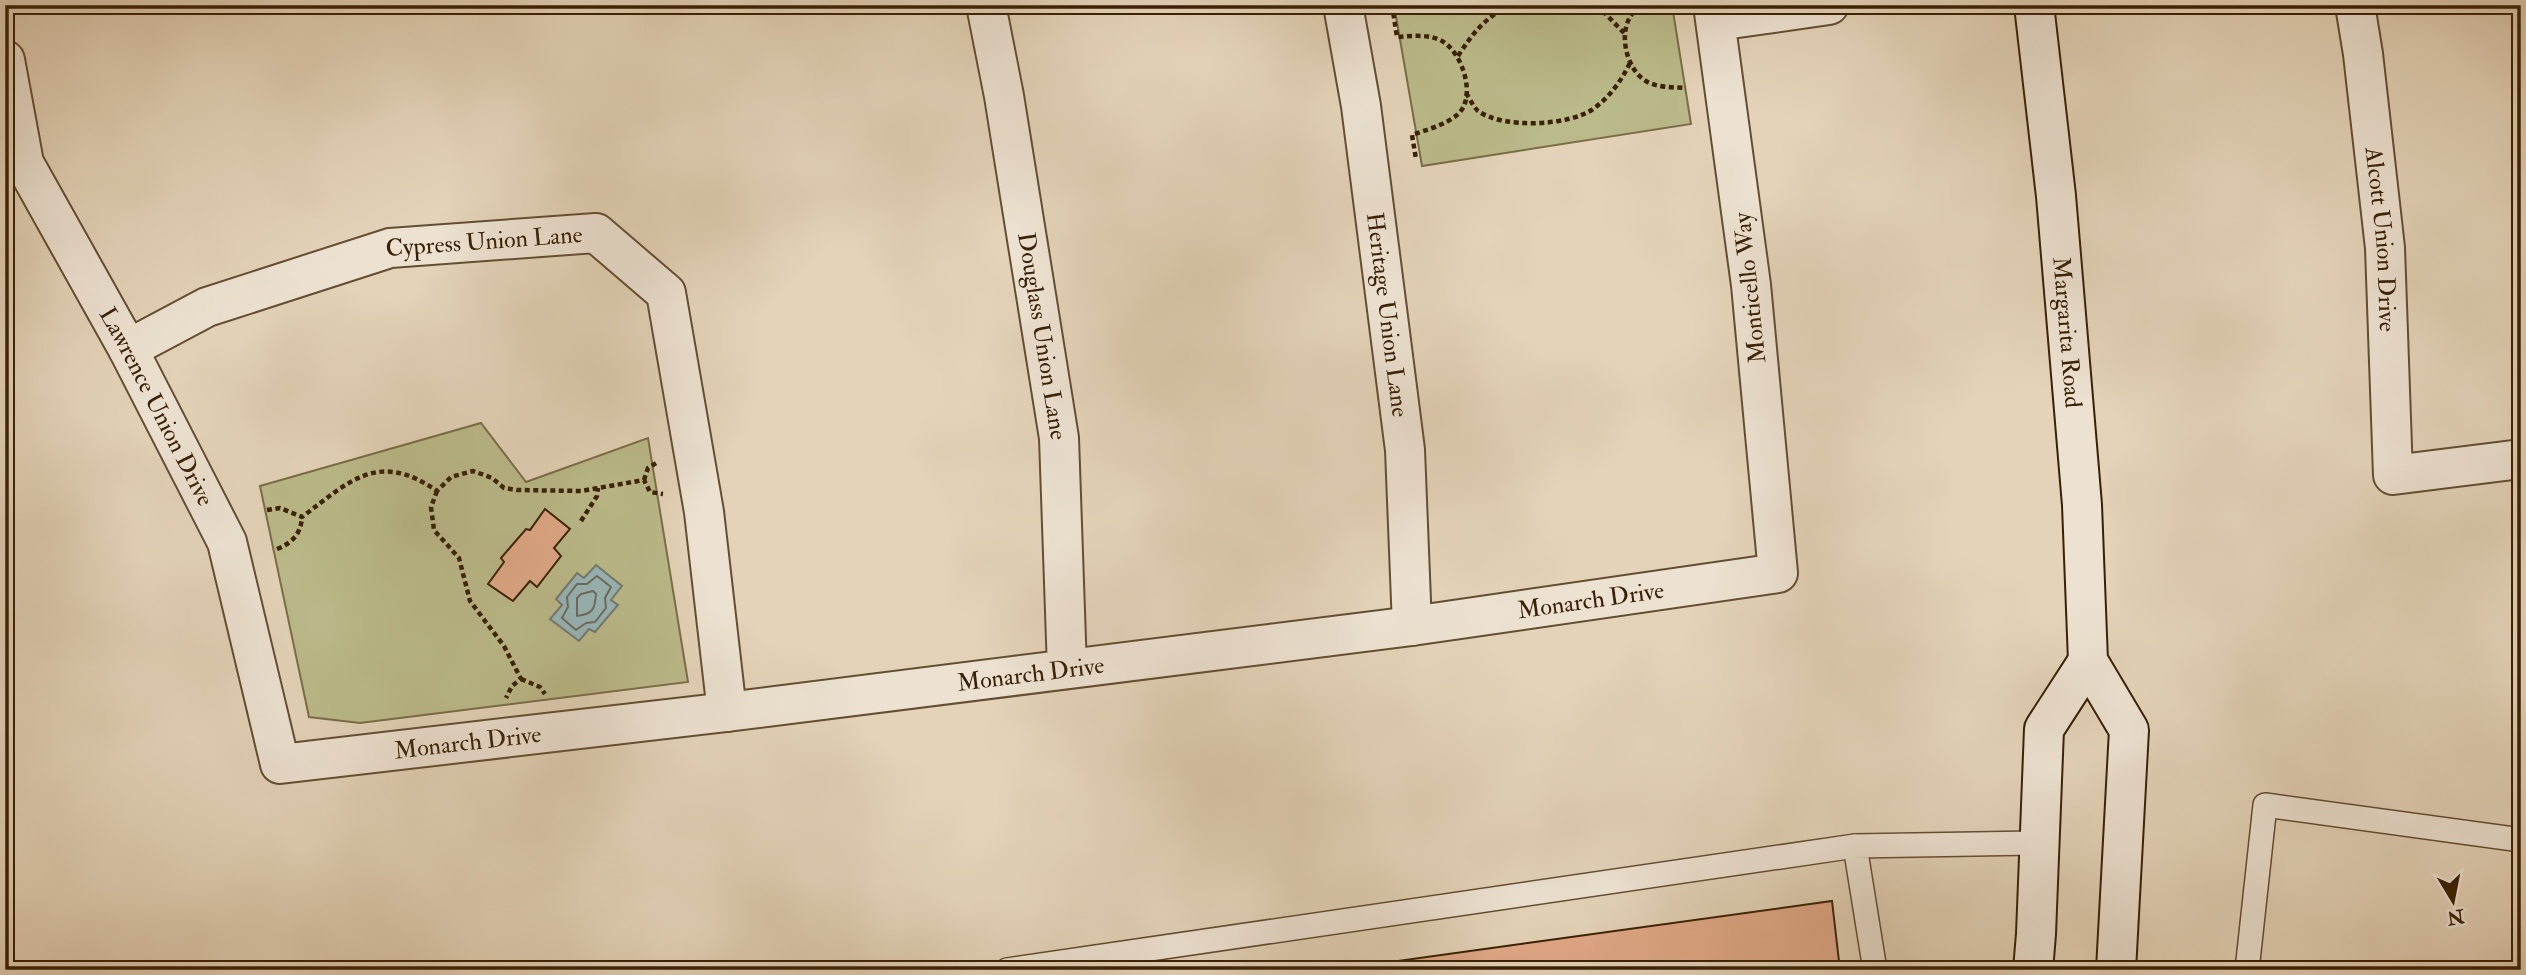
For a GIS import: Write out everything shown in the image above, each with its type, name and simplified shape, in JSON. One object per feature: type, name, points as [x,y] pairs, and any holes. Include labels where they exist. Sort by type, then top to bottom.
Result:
[{"type":"street","name":"Douglass Union Lane","points":[[986,5],[1004,96],[1059,438],[1067,669]]},
{"type":"street","name":"Heritage Union Lane","points":[[1343,5],[1362,106],[1405,450],[1412,626]]},
{"type":"street","points":[[1715,13],[1829,5]]},
{"type":"street","name":"Margarita Road","points":[[2034,5],[2056,197],[2077,447],[2088,662],[2129,730],[2116,970]]},
{"type":"street","name":"Alcott Union Drive","points":[[2355,5],[2385,248],[2393,475],[2521,459]]},
{"type":"street","name":"Monticello Way","points":[[1715,13],[1751,285],[1778,573]]},
{"type":"street","name":"Lawrence Union Drive","points":[[5,60],[24,163],[128,349],[227,542],[280,764]]},
{"type":"street","name":"Cypress Union Lane","points":[[128,349],[207,307],[390,248],[596,233],[666,293],[704,512],[727,712]]},
{"type":"street","name":"Monarch Drive","points":[[280,764],[727,712],[1412,626],[1778,573]]},
{"type":"street","points":[[2062,970],[2035,952],[2045,729],[2088,662]]},
{"type":"lane","points":[[2247,970],[2266,805],[2521,840]]},
{"type":"lane","points":[[1007,970],[1855,846],[2039,844]]},
{"type":"lane","points":[[1855,846],[1875,970]]},
{"type":"path","points":[[1392,5],[1397,37],[1416,35],[1438,39],[1451,47],[1463,69],[1466,104],[1458,115],[1412,135],[1416,159]]},
{"type":"path","points":[[1458,57],[1480,25],[1493,13],[1511,5]]},
{"type":"path","points":[[1597,5],[1625,34]]},
{"type":"path","points":[[1639,5],[1626,25],[1625,47],[1630,63],[1643,80],[1658,86],[1691,89]]},
{"type":"path","points":[[1466,93],[1476,110],[1502,121],[1516,124],[1550,121],[1592,110],[1615,90],[1630,63]]},
{"type":"path","points":[[662,461],[648,468],[644,480],[650,492],[667,495]]},
{"type":"path","points":[[547,705],[540,687],[521,679],[504,646],[470,601],[459,558],[434,530],[431,507],[438,491],[451,477],[473,471],[492,478],[504,488],[517,490],[581,491],[644,480]]},
{"type":"path","points":[[277,549],[295,538],[302,517],[333,492],[374,472],[400,474],[423,481],[438,491]]},
{"type":"path","points":[[581,522],[597,496],[598,488]]},
{"type":"path","points":[[267,510],[280,508],[302,517]]},
{"type":"path","points":[[504,700],[512,686],[521,679]]},
{"type":"shaded area","points":[[1394,5],[1672,5],[1691,124],[1422,166]]},
{"type":"shaded area","points":[[481,423],[526,482],[648,438],[688,682],[360,723],[309,717],[260,486]]},
{"type":"water","points":[[596,565],[622,586],[611,600],[618,605],[595,632],[589,629],[579,641],[550,619],[562,605],[556,599],[577,573],[584,578]]},
{"type":"building","points":[[545,509],[570,529],[554,548],[561,556],[537,587],[530,581],[513,601],[488,584],[504,562],[501,558],[526,529],[530,530]]},
{"type":"building","points":[[1832,901],[1840,970],[1333,970]]}]
